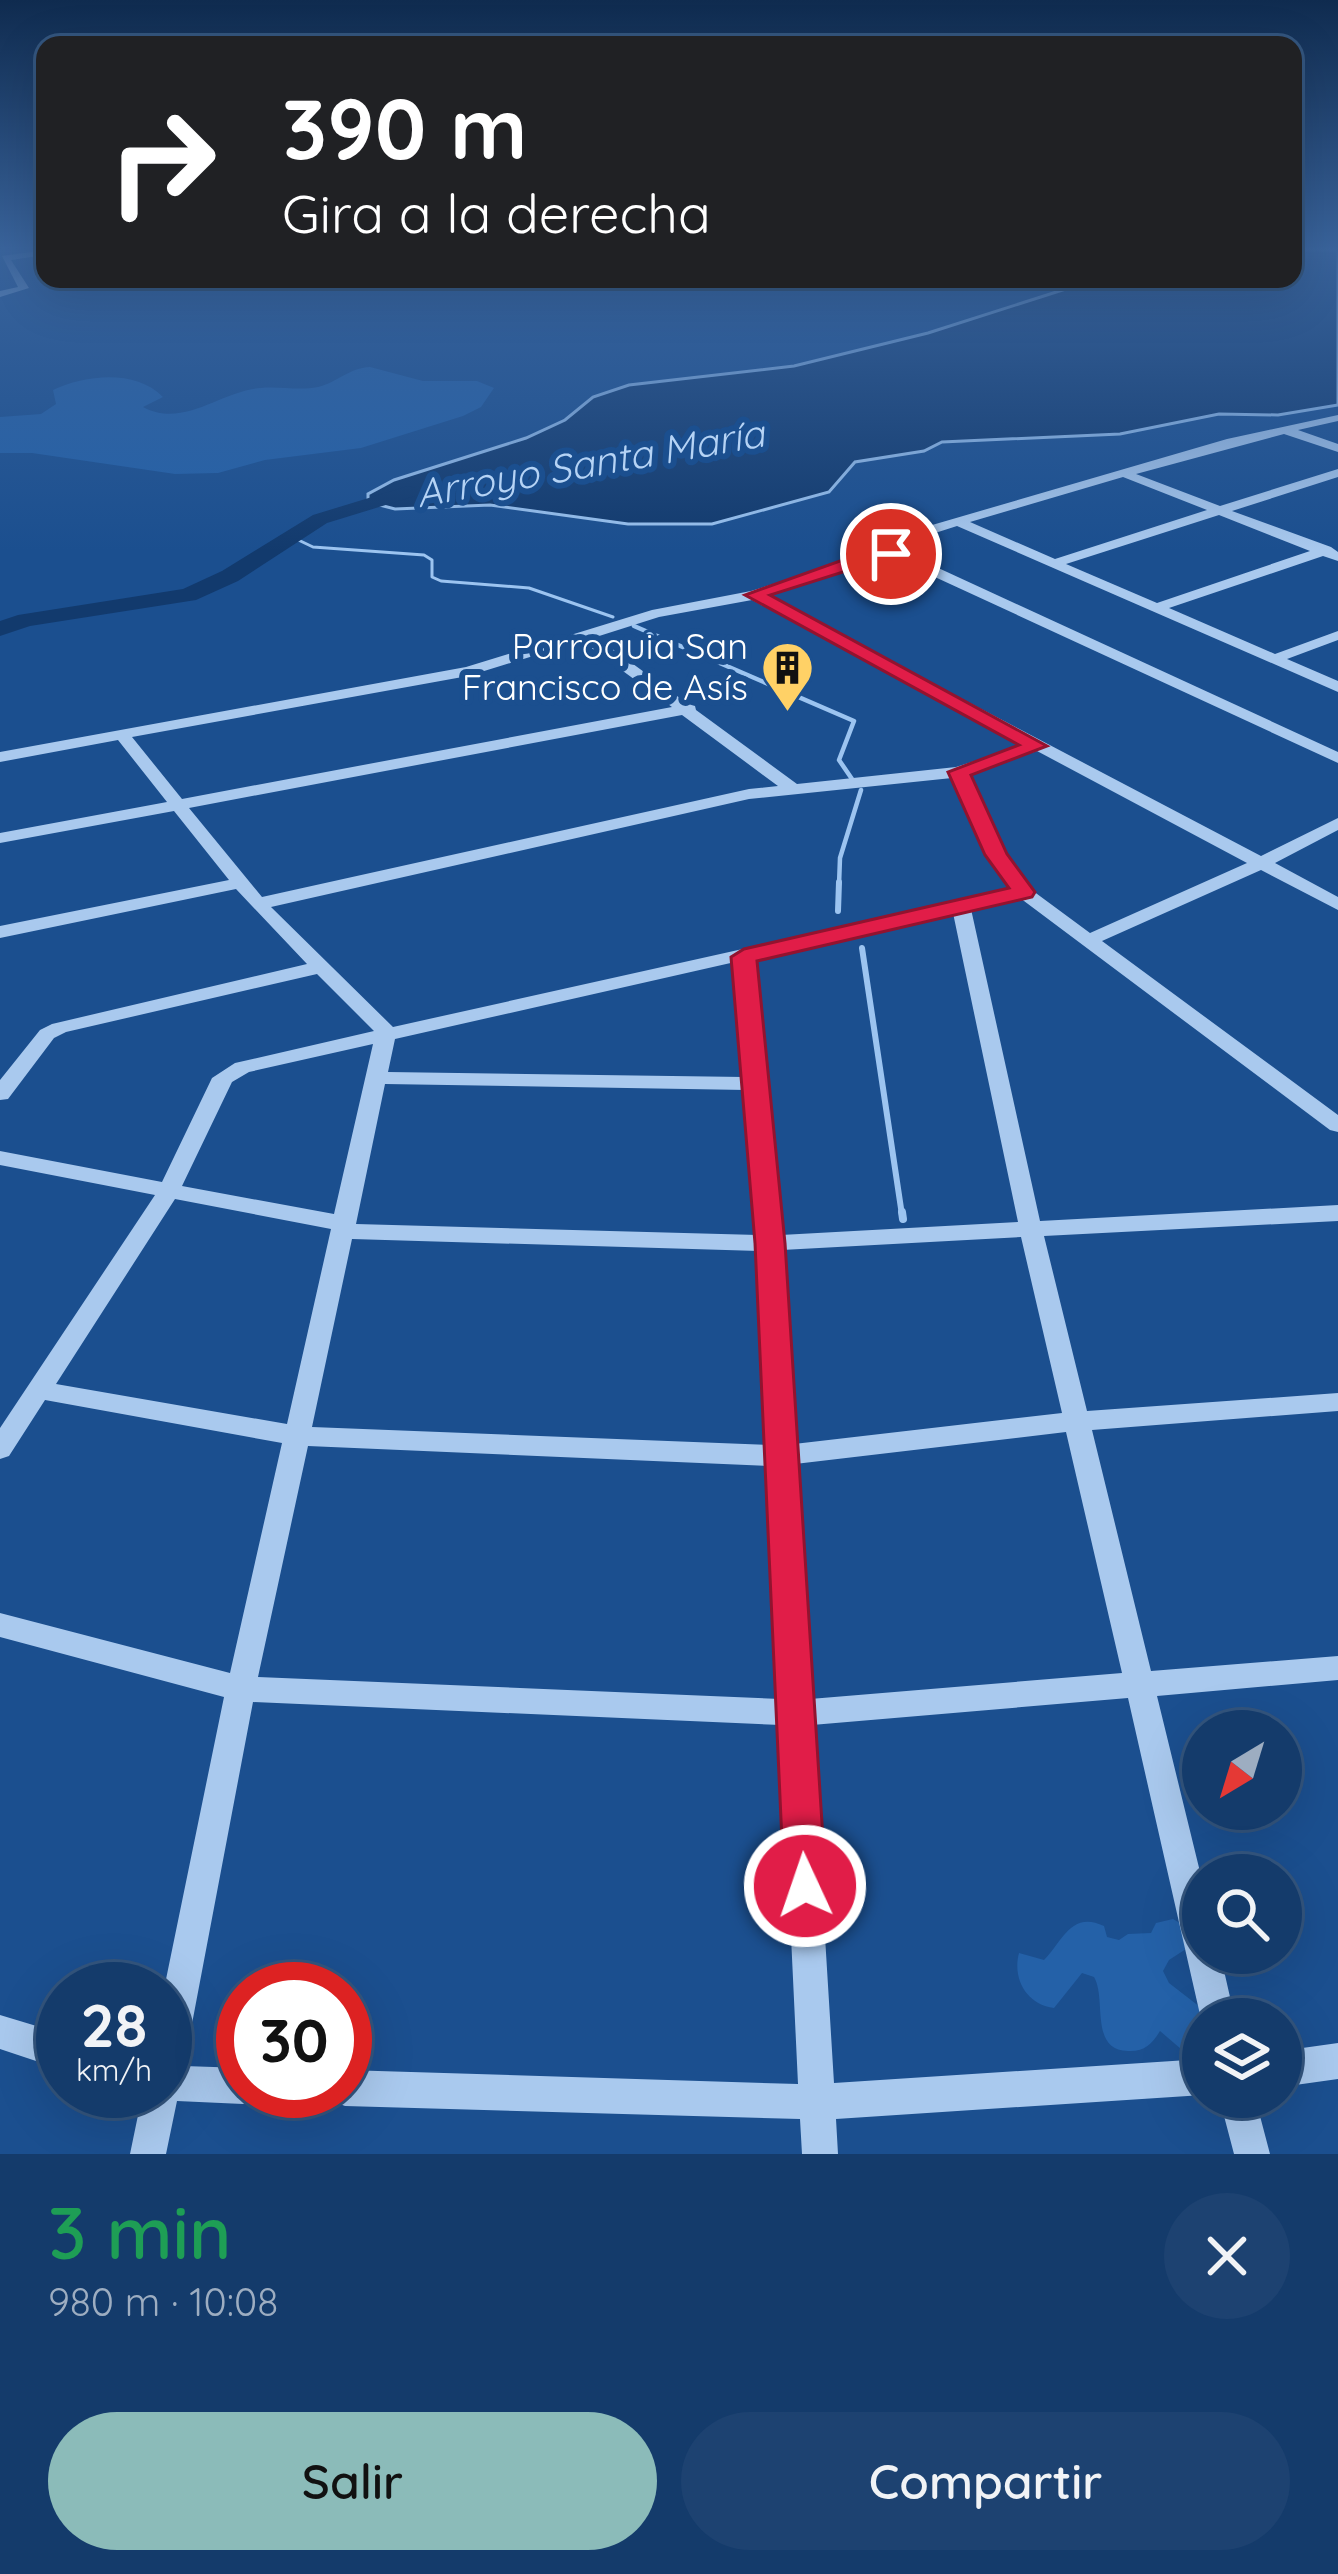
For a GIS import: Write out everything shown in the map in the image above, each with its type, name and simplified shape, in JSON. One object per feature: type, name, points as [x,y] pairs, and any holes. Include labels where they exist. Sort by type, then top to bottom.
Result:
[{"type":"street","points":[[879,553],[884,544],[1280,429],[1338,418]]},
{"type":"street","points":[[1280,429],[1338,448]]},
{"type":"street","points":[[1052,564],[1338,473]]},
{"type":"street","points":[[1126,474],[1333,551]]},
{"type":"street","points":[[961,524],[1338,687]]},
{"type":"street","points":[[1156,608],[1333,551]]},
{"type":"street","points":[[0,757],[468,671],[677,608],[754,595],[879,553],[929,569],[1338,758]]},
{"type":"street","points":[[754,595],[1338,904]]},
{"type":"street","points":[[584,635],[794,790]]},
{"type":"street","points":[[1276,659],[1338,635]]},
{"type":"street","points":[[0,838],[689,709]]},
{"type":"street","points":[[122,735],[180,802],[239,883],[386,1032]]},
{"type":"street","points":[[258,904],[748,794],[958,772],[1036,746]]},
{"type":"street","points":[[958,772],[996,855],[1023,892],[1338,1125]]},
{"type":"street","points":[[1087,941],[1260,864],[1338,823]]},
{"type":"street","points":[[0,932],[239,883]]},
{"type":"street","points":[[0,1449],[167,1194],[223,1078],[242,1067],[1023,892]]},
{"type":"street","points":[[961,906],[1030,1226],[1182,1859]]},
{"type":"street","points":[[744,957],[770,1243],[820,2154]]},
{"type":"street","points":[[0,1094],[47,1034],[59,1028],[320,967]]},
{"type":"street","points":[[187,1962],[241,1689],[386,1032]]},
{"type":"street","points":[[376,1078],[755,1084]]},
{"type":"street","points":[[0,1158],[344,1227],[770,1243],[1338,1213]]},
{"type":"street","points":[[39,1390],[300,1436],[782,1456],[1078,1421],[1338,1402]]},
{"type":"street","points":[[0,1625],[241,1689],[796,1713],[1338,1668]]},
{"type":"street","points":[[0,2032],[36,2043]]},
{"type":"street","points":[[1302,2066],[1338,2061]]},
{"type":"street","points":[[372,2089],[816,2102],[1182,2078]]},
{"type":"street","points":[[148,2154],[156,2118]]},
{"type":"street","points":[[1243,2118],[1252,2154]]},
{"type":"shaded area","points":[[370,367],[423,381],[477,381],[494,388],[481,407],[463,416],[361,448],[265,460],[218,473],[175,474],[32,453],[0,453],[0,417],[41,414],[56,404],[53,390],[80,381],[110,377],[139,382],[163,397],[143,407],[173,414],[246,391],[318,387]]},
{"type":"shaded area","points":[[1173,1919],[1182,1924],[1182,1952],[1163,1971],[1169,1983],[1188,1998],[1182,1998],[1182,2049],[1160,2031],[1143,2049],[1128,2051],[1108,2042],[1094,1977],[1082,1973],[1054,2008],[1036,2002],[1020,1981],[1019,1953],[1044,1960],[1075,1925],[1093,1922],[1104,1926],[1107,1937],[1119,1940],[1128,1934],[1151,1933],[1156,1923]]},
{"type":"water","points":[[857,351],[1338,351],[1338,405],[1278,415],[1219,414],[1120,434],[942,442],[924,451],[855,462],[829,492],[712,524],[628,524],[490,505],[395,509],[368,502],[368,494],[394,480],[526,438],[565,420],[593,397],[629,385],[794,366]]},
{"type":"waterway","name":"Arroyo Santa María","points":[[0,629],[26,620],[188,595],[230,576],[320,519],[408,492]]},
{"type":"waterway","points":[[290,536],[313,547],[424,555],[432,560],[432,577],[441,581],[529,588],[613,617]]},
{"type":"waterway","points":[[634,626],[854,721],[839,760],[852,779]]},
{"type":"waterway","points":[[839,885],[840,858],[861,790]]},
{"type":"waterway","points":[[838,911],[839,882]]},
{"type":"waterway","points":[[862,948],[902,1215]]},
{"type":"waterway","points":[[902,1212],[903,1219]]},
{"type":"place","name":"Parroquia San Francisco de Asís","points":[[787,713]]},
{"type":"route","points":[[805,1886],[770,1243],[744,957],[1023,892],[996,855],[958,772],[1036,746],[754,595],[879,553],[891,554]]}]
